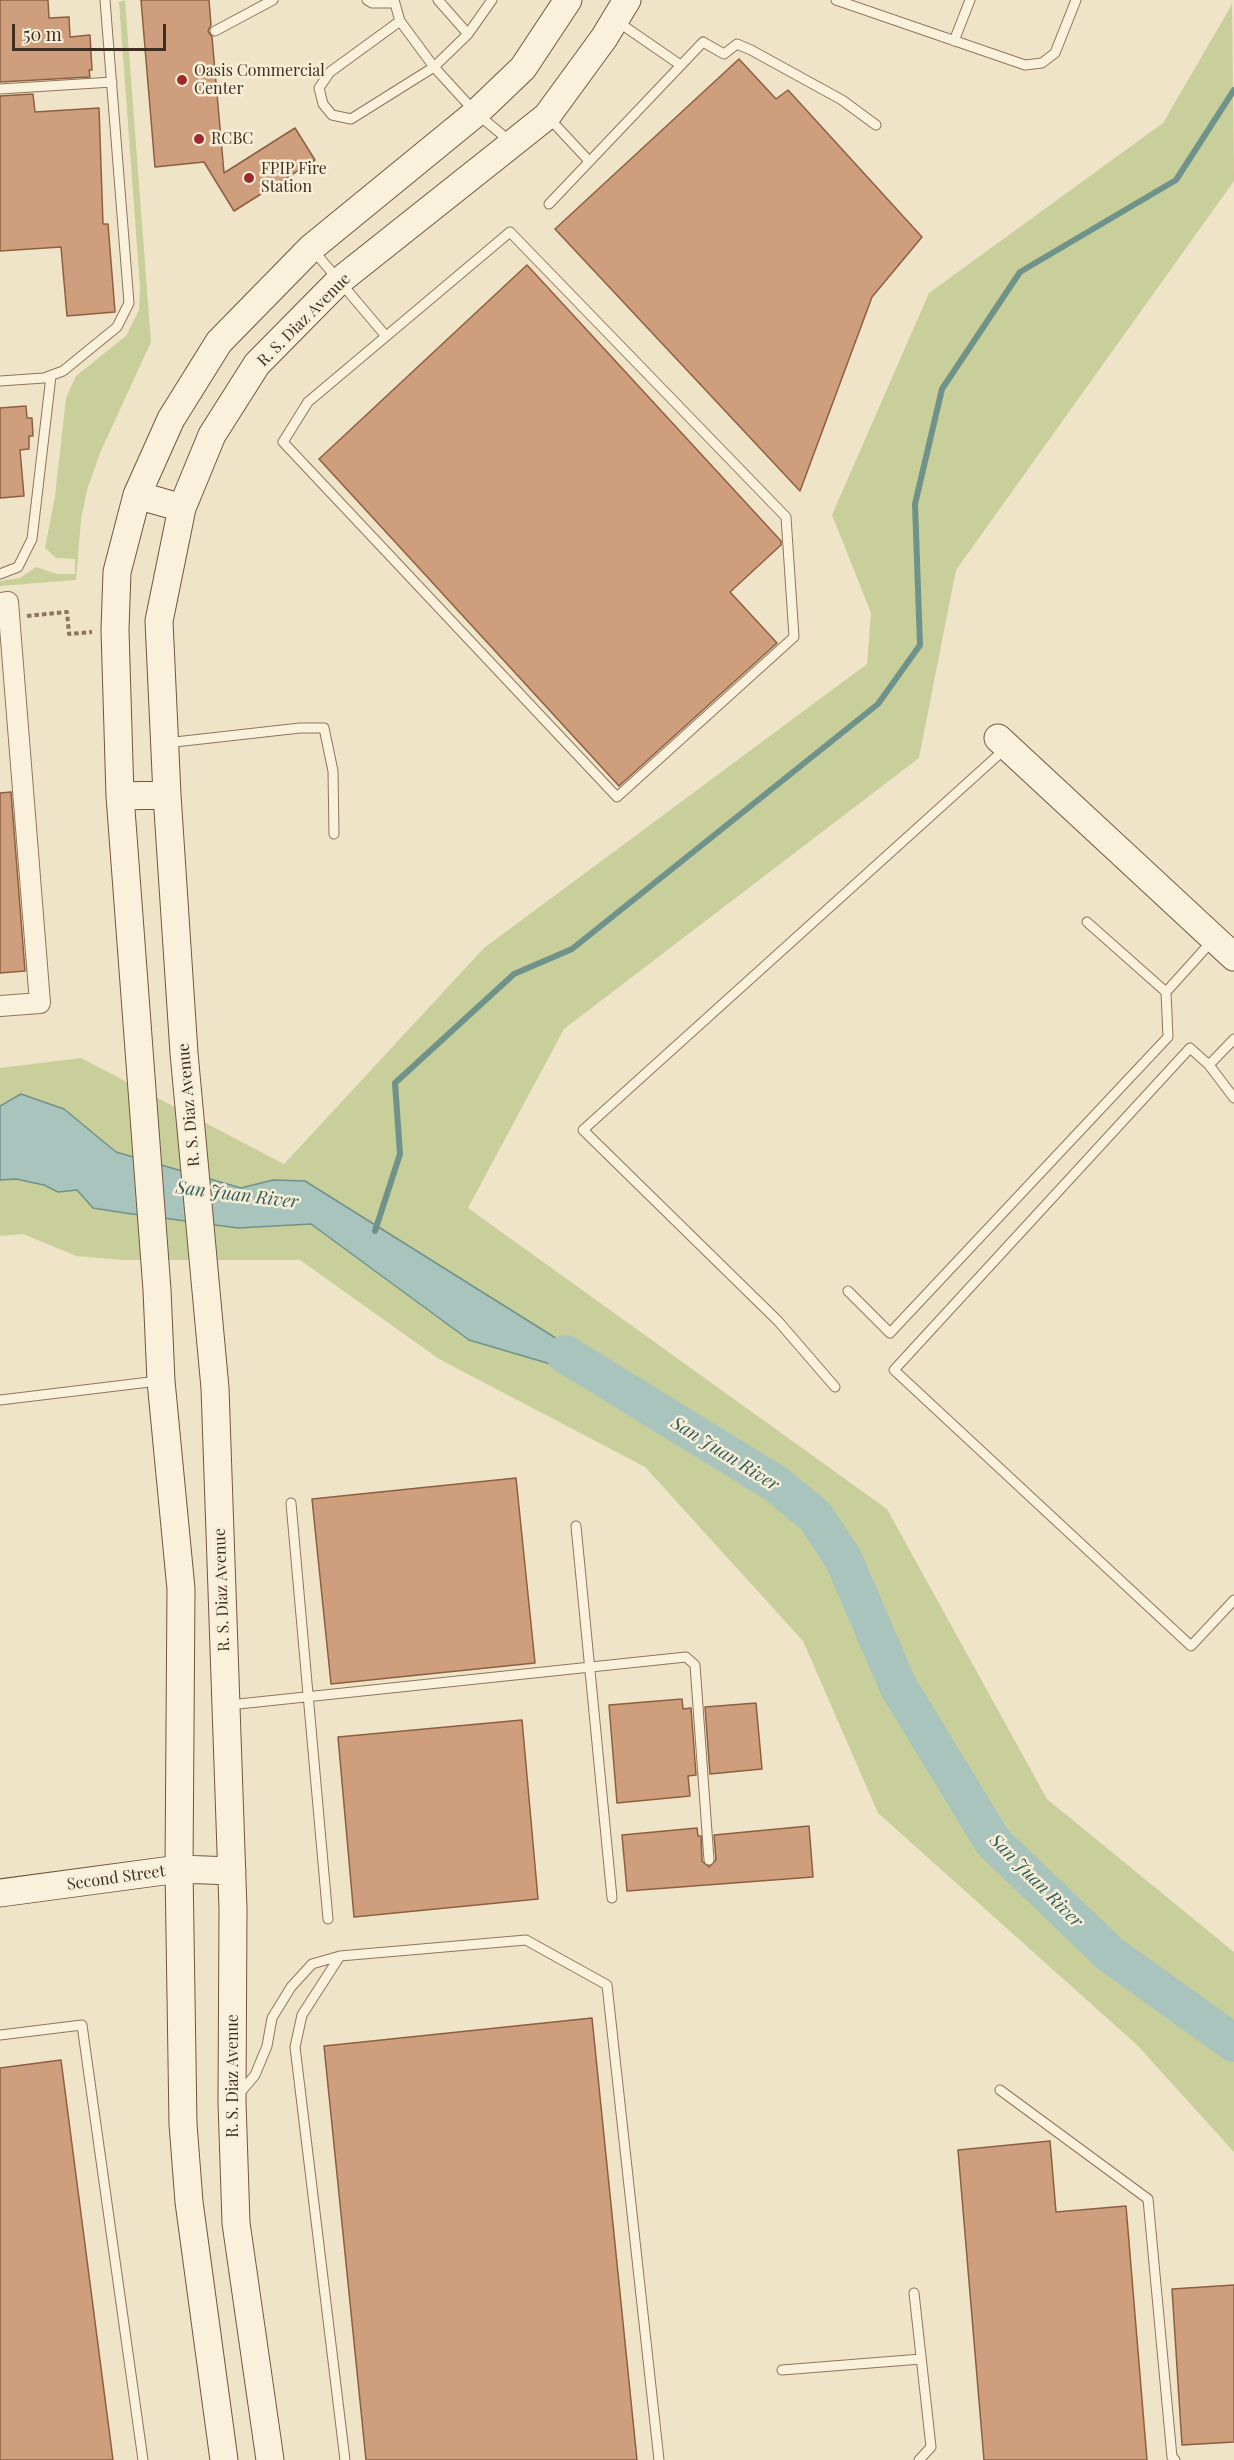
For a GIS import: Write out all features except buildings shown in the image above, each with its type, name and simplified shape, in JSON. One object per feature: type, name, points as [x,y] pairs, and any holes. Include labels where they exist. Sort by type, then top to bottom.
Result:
[{"type":"street","points":[[224,2460],[188,2191],[183,2124],[179,1869],[180,1589],[161,1381],[157,1290],[120,796],[115,630],[117,572],[137,495],[171,419],[219,342],[311,248],[476,113],[523,68],[559,17],[568,0]]},
{"type":"street","name":"R. S. Diaz Avenue","points":[[270,2460],[236,2223],[232,2103],[232,1871],[215,1388],[184,1053],[164,744],[159,621],[182,508],[212,435],[257,364],[338,282],[547,116],[621,10]]},
{"type":"street","points":[[137,495],[182,508]]},
{"type":"street","points":[[0,603],[8,602],[40,1004],[0,1006]]},
{"type":"street","points":[[1002,743],[1234,957]]},
{"type":"street","points":[[120,796],[167,795]]},
{"type":"street","name":"Second Street","points":[[0,1893],[179,1869],[232,1871]]},
{"type":"lane","points":[[0,381],[51,376],[63,371],[112,333],[122,320],[129,303],[105,0]]},
{"type":"lane","points":[[215,31],[273,0]]},
{"type":"lane","points":[[367,0],[372,3],[394,1],[400,21],[434,67],[476,113],[513,144]]},
{"type":"lane","points":[[438,0],[468,34]]},
{"type":"lane","points":[[400,21],[330,72],[319,88],[323,104],[332,115],[351,119],[434,67],[468,34],[492,0]]},
{"type":"lane","points":[[836,0],[1025,64],[1042,63],[1055,53],[1076,0]]},
{"type":"lane","points":[[954,40],[970,0]]},
{"type":"lane","points":[[621,10],[679,64]]},
{"type":"lane","points":[[549,204],[679,64],[703,42],[724,54],[737,44],[842,100],[876,125]]},
{"type":"lane","points":[[0,89],[112,82]]},
{"type":"lane","points":[[547,116],[589,161]]},
{"type":"lane","points":[[510,232],[786,517],[794,637],[617,797],[283,442],[308,402],[385,335],[510,232]]},
{"type":"lane","points":[[311,248],[385,335]]},
{"type":"lane","points":[[0,574],[18,567],[32,539],[51,376]]},
{"type":"lane","points":[[164,744],[300,728],[324,728],[333,771],[334,834]]},
{"type":"lane","points":[[835,1387],[777,1321],[583,1130],[1002,743]]},
{"type":"lane","points":[[1087,922],[1166,992]]},
{"type":"lane","points":[[848,1292],[890,1333],[1168,1037],[1166,992],[1214,939]]},
{"type":"lane","points":[[1209,1065],[1234,1039]]},
{"type":"lane","points":[[1234,1098],[1209,1065],[1190,1048],[894,1370],[1191,1646],[1234,1600]]},
{"type":"lane","points":[[0,1400],[161,1381]]},
{"type":"lane","points":[[291,1503],[328,1919]]},
{"type":"lane","points":[[576,1526],[612,1898]]},
{"type":"lane","points":[[227,1705],[686,1657],[695,1665],[709,1860]]},
{"type":"lane","points":[[232,2103],[255,2075],[267,2046],[272,2018],[291,1987],[312,1964],[340,1956],[526,1940],[608,1985],[659,2460]]},
{"type":"lane","points":[[340,1956],[302,2015],[295,2047],[345,2460]]},
{"type":"lane","points":[[0,2035],[82,2025],[143,2460]]},
{"type":"lane","points":[[1000,2090],[1148,2199],[1171,2446],[1175,2460]]},
{"type":"lane","points":[[914,2293],[931,2447],[919,2460]]},
{"type":"lane","points":[[782,2370],[921,2359]]},
{"type":"path","points":[[28,628],[27,616],[67,612],[69,634],[115,630]]},
{"type":"green space","points":[[125,0],[151,342],[100,453],[87,490],[81,520],[76,580],[0,586],[0,581],[20,578],[36,567],[57,574],[75,574],[75,559],[56,558],[45,548],[55,496],[66,398],[76,376],[126,336],[139,310],[140,287],[119,2]]},
{"type":"green space","points":[[1232,0],[1234,181],[956,570],[919,758],[564,1029],[468,1208],[887,1509],[1047,1799],[1234,1952],[1234,2152],[1137,2045],[878,1813],[803,1641],[645,1467],[439,1359],[300,1260],[123,1260],[76,1256],[23,1234],[0,1236],[0,1068],[81,1058],[284,1164],[484,948],[867,664],[871,613],[832,515],[929,293],[1163,123],[1231,6]]},
{"type":"water","points":[[21,1094],[64,1109],[116,1152],[241,1188],[273,1180],[305,1181],[570,1347],[608,1381],[469,1340],[311,1224],[238,1228],[125,1213],[93,1208],[77,1190],[58,1192],[44,1185],[16,1179],[0,1180],[0,1106]]},
{"type":"waterway","points":[[375,1231],[400,1154],[395,1083],[514,974],[572,949],[878,704],[920,645],[915,504],[942,389],[1020,272],[1176,180],[1234,90]]},
{"type":"waterway","name":"San Juan River","points":[[565,1354],[776,1484],[815,1516],[843,1558],[898,1686],[993,1842],[1110,1954],[1234,2043]]},
{"type":"place","name":"Oasis Commercial Center","points":[[182,80]]},
{"type":"place","name":"RCBC","points":[[199,139]]},
{"type":"place","name":"FPIP Fire Station","points":[[249,178]]}]
